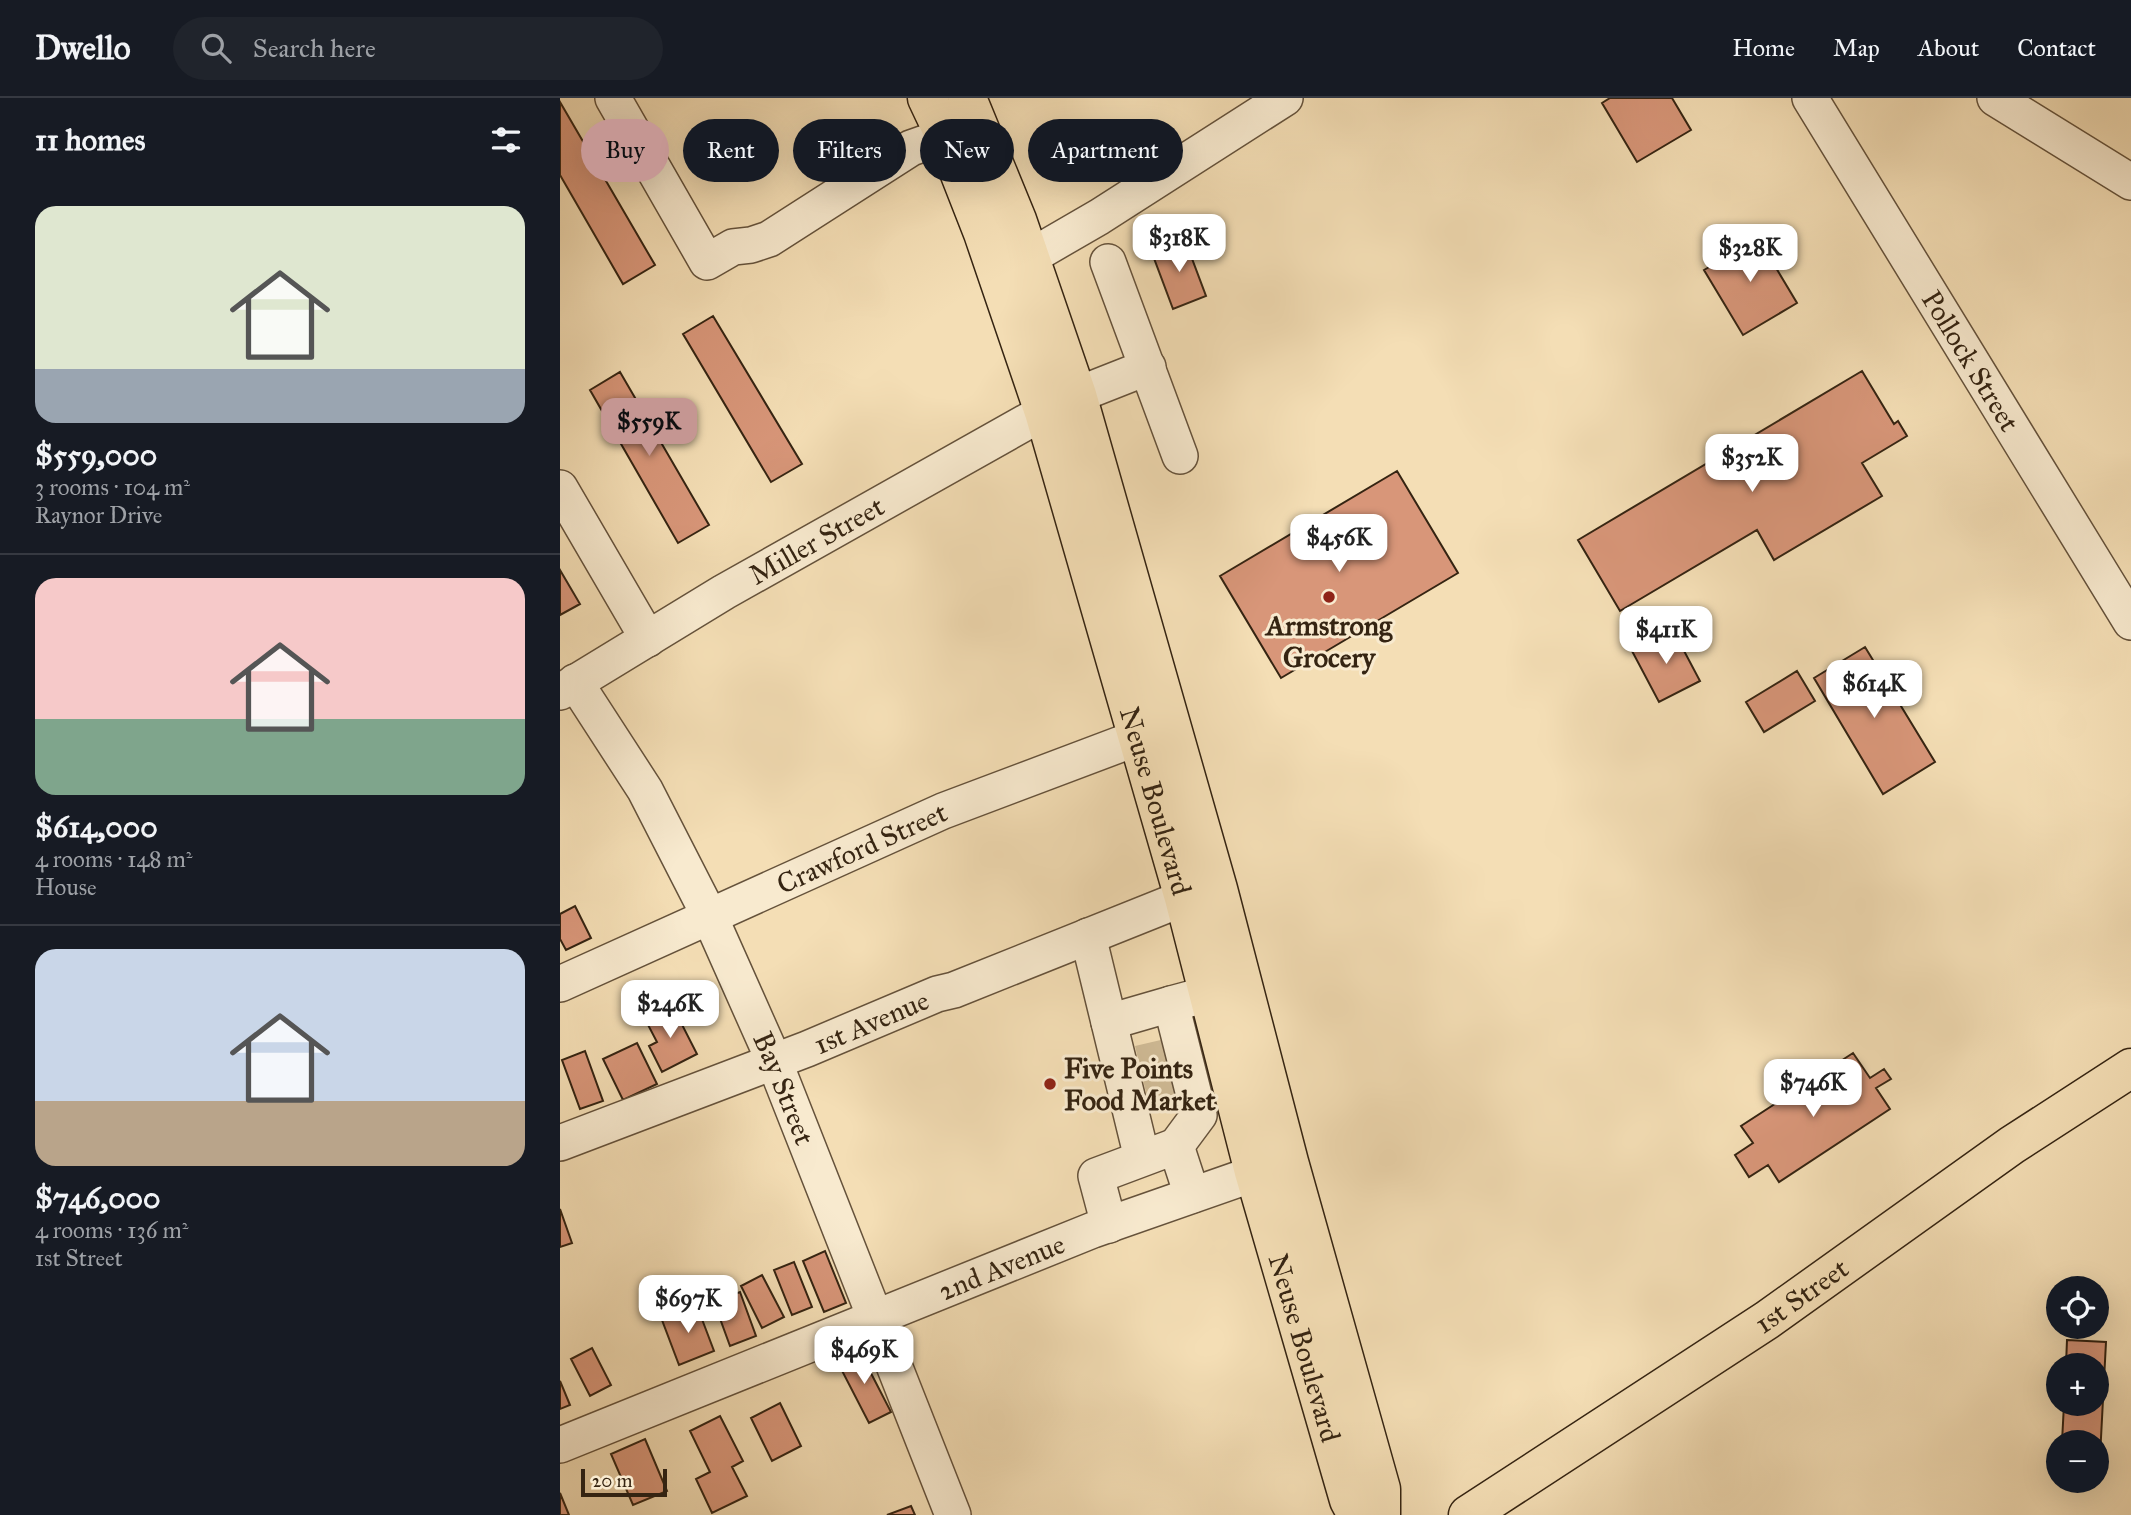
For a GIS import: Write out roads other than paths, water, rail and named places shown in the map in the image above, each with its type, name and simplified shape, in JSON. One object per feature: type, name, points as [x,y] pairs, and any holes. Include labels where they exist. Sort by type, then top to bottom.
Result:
[{"type":"main road","name":"Neuse Boulevard","points":[[927,98],[937,119]]},
{"type":"main road","name":"Neuse Boulevard","points":[[967,98],[1030,257],[1077,395],[1133,587],[1154,731],[1184,898],[1237,1106],[1271,1167],[1381,1489],[1381,1515]]},
{"type":"main road","name":"Neuse Boulevard","points":[[963,182],[984,233],[1154,731],[1218,888],[1271,1167],[1349,1500],[1357,1515]]},
{"type":"main road","name":"1st Street","points":[[1468,1515],[1768,1320],[2012,1145],[2131,1068]]},
{"type":"street","points":[[613,98],[708,262],[733,247],[769,239],[920,145]]},
{"type":"street","points":[[1030,257],[1099,217],[1285,98]]},
{"type":"street","name":"Pollock Street","points":[[1810,98],[2131,622]]},
{"type":"street","points":[[1995,98],[2131,183]]},
{"type":"street","points":[[1108,262],[1180,456]]},
{"type":"street","name":"Miller Street","points":[[567,687],[724,592],[1044,412],[1077,395],[1148,367]]},
{"type":"street","points":[[560,488],[648,639]]},
{"type":"street","name":"Bay Street","points":[[567,687],[645,790],[709,915],[774,1061],[953,1515]]},
{"type":"street","name":"Crawford Street","points":[[560,984],[943,811],[1154,731]]},
{"type":"street","name":"1st Avenue","points":[[560,1143],[1184,898]]},
{"type":"street","points":[[1088,936],[1109,1022],[1162,1080],[1237,1106]]},
{"type":"street","points":[[1109,1022],[1208,994]]},
{"type":"street","points":[[1142,1158],[1162,1080],[1171,1004]]},
{"type":"street","points":[[1162,1080],[1176,1146],[1192,1195]]},
{"type":"street","points":[[1109,1225],[1096,1176],[1176,1146]]},
{"type":"street","name":"2nd Avenue","points":[[560,1445],[1109,1225],[1271,1167]]},
{"type":"tunnel","points":[[1139,1063],[1169,1056]]},
{"type":"tunnel","points":[[1147,1096],[1179,1088]]},
{"type":"place","name":"Armstrong Grocery","points":[[1329,597]]},
{"type":"place","name":"Five Points Food Market","points":[[1050,1084]]}]
